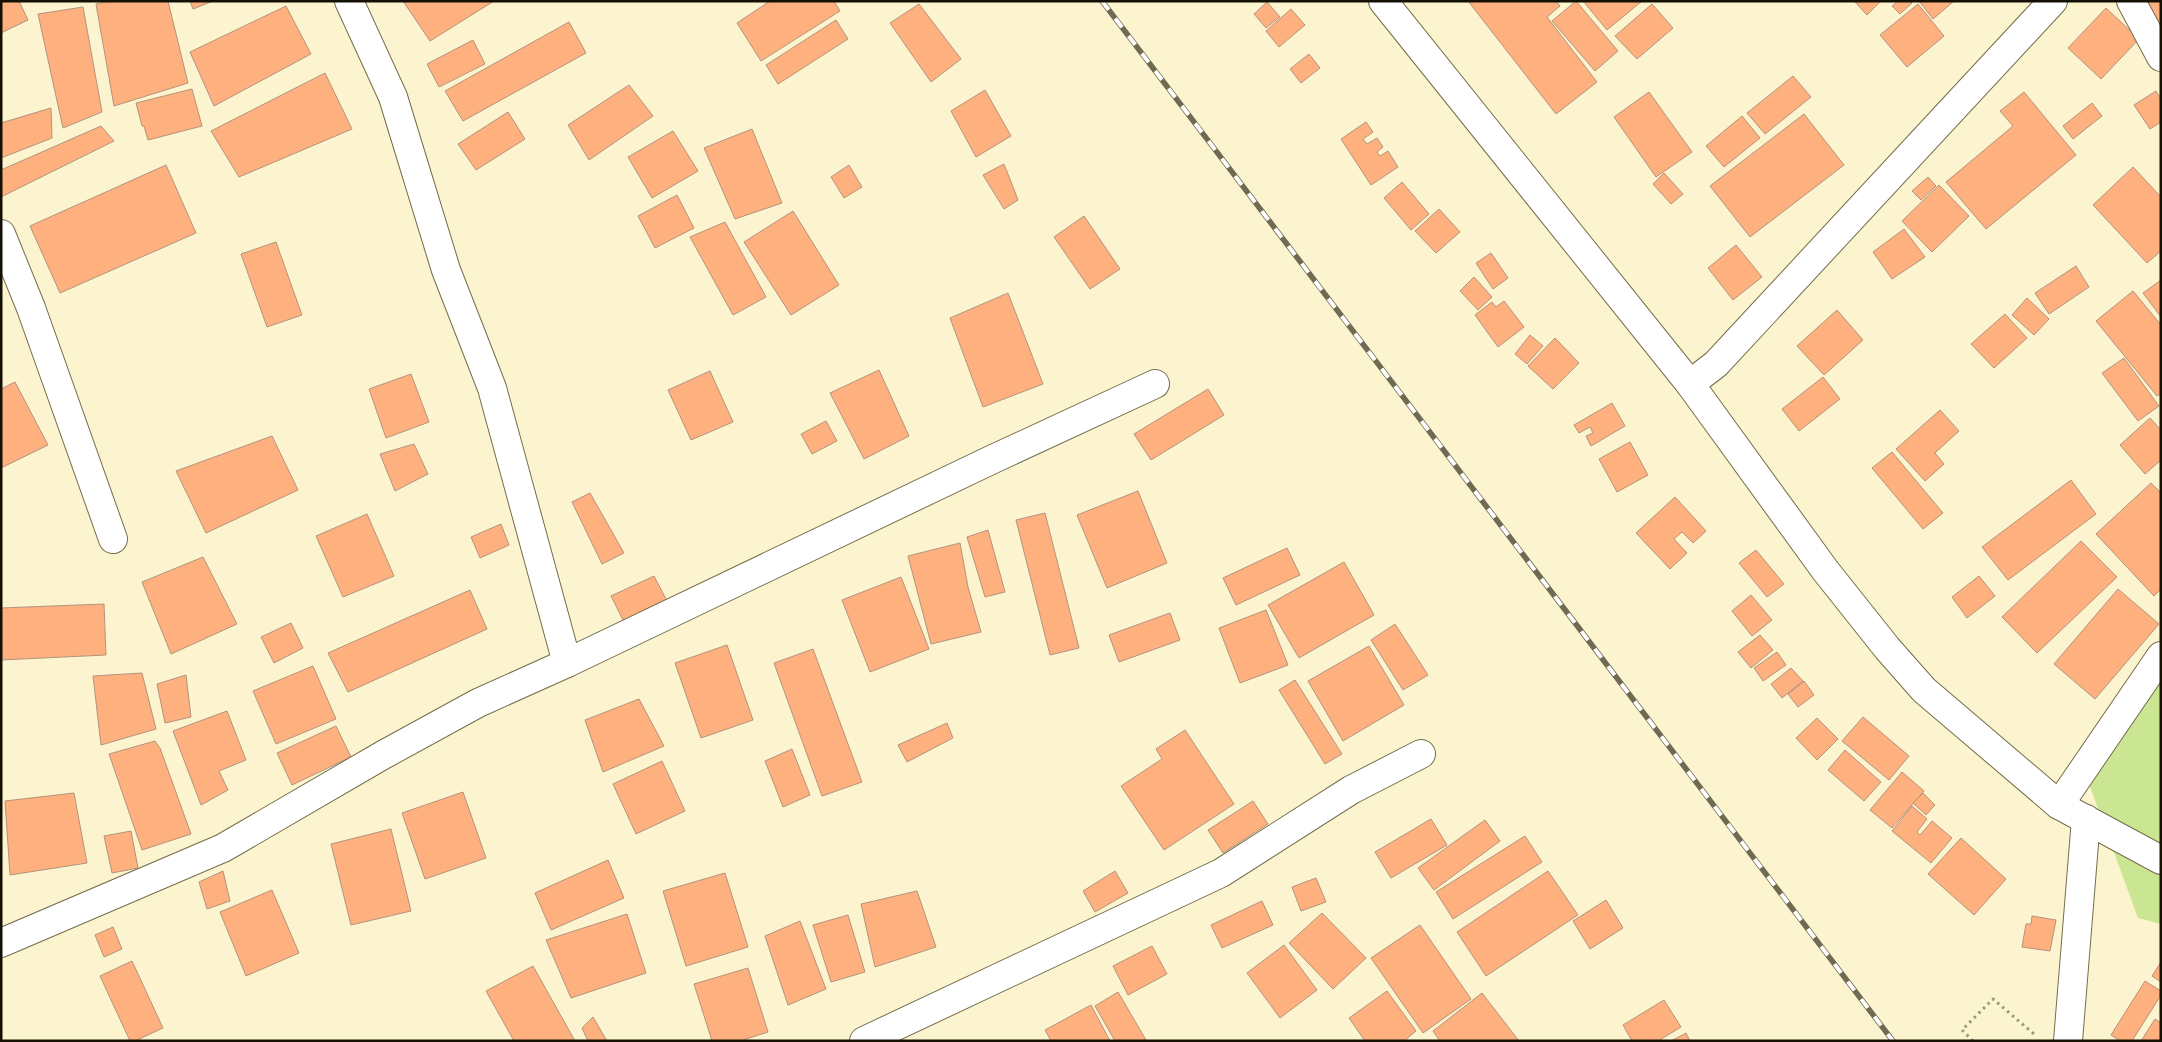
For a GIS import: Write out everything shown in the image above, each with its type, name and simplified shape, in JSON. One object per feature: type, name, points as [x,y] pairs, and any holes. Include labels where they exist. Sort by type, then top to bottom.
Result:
[{"type":"street","points":[[350,1],[393,97],[446,270],[492,388],[568,663]]},
{"type":"street","points":[[1383,1],[1690,384],[1826,570],[1887,648],[1924,690],[1960,723],[2059,804],[2161,860]]},
{"type":"street","points":[[1690,384],[1716,364],[2054,1]]},
{"type":"street","points":[[2131,1],[2161,57]]},
{"type":"street","points":[[1,234],[31,308],[113,539]]},
{"type":"street","points":[[1,943],[223,848],[383,755],[478,703],[568,663],[991,460],[1155,384]]},
{"type":"street","points":[[2059,804],[2161,656]]},
{"type":"street","points":[[864,1041],[1221,873],[1351,790],[1421,754]]},
{"type":"street","points":[[2068,1041],[2086,819]]},
{"type":"path","points":[[1973,1041],[1962,1030],[1993,999],[2035,1035]]},
{"type":"green space","points":[[2161,656],[2161,924],[2138,918],[2078,754]]},
{"type":"building","points":[[1,1],[19,1],[28,20],[1,33]]},
{"type":"building","points":[[110,1],[168,1],[188,83],[114,106],[96,4]]},
{"type":"building","points":[[190,1],[213,1],[193,9]]},
{"type":"building","points":[[403,1],[494,1],[430,41]]},
{"type":"building","points":[[770,1],[834,1],[840,11],[761,61],[737,23]]},
{"type":"building","points":[[1468,1],[1556,1],[1560,6],[1547,17],[1597,82],[1556,114]]},
{"type":"building","points":[[1576,1],[1618,51],[1595,71],[1552,21]]},
{"type":"building","points":[[1583,1],[1642,1],[1607,30]]},
{"type":"building","points":[[1879,1],[1867,15],[1855,2]]},
{"type":"building","points":[[1898,1],[1910,1],[1912,3],[1900,14],[1892,6]]},
{"type":"building","points":[[1919,1],[1954,1],[1933,19]]},
{"type":"building","points":[[2136,1],[2161,1],[2161,18],[2158,21]]},
{"type":"building","points":[[1267,2],[1280,17],[1266,28],[1254,14]]},
{"type":"building","points":[[919,4],[961,59],[931,82],[890,23]]},
{"type":"building","points":[[1652,4],[1673,28],[1637,59],[1615,36]]},
{"type":"building","points":[[1918,4],[1944,36],[1907,67],[1880,35]]},
{"type":"building","points":[[286,6],[311,54],[214,106],[190,52]]},
{"type":"building","points":[[83,7],[102,112],[63,128],[38,14]]},
{"type":"building","points":[[2106,8],[2139,39],[2101,79],[2068,48]]},
{"type":"building","points":[[1291,9],[1305,25],[1279,47],[1266,31]]},
{"type":"building","points":[[836,20],[848,39],[778,84],[766,65]]},
{"type":"building","points":[[569,22],[586,53],[463,121],[445,91]]},
{"type":"building","points":[[473,40],[485,64],[439,87],[427,64]]},
{"type":"building","points":[[1309,54],[1320,68],[1301,83],[1290,69]]},
{"type":"building","points":[[325,73],[352,129],[239,177],[211,131]]},
{"type":"building","points":[[1793,76],[1811,97],[1765,134],[1747,113]]},
{"type":"building","points":[[629,85],[653,116],[589,160],[568,125]]},
{"type":"building","points":[[192,89],[202,126],[148,140],[136,103]]},
{"type":"building","points":[[985,90],[1011,136],[976,157],[951,111]]},
{"type":"building","points":[[2156,91],[2161,99],[2161,122],[2150,129],[2134,105]]},
{"type":"building","points":[[1649,92],[1692,152],[1656,177],[1614,117]]},
{"type":"building","points":[[2024,92],[2076,155],[1986,229],[1946,182],[2013,126],[2000,111]]},
{"type":"building","points":[[2092,103],[2102,116],[2073,139],[2063,126]]},
{"type":"building","points":[[51,108],[52,138],[1,158],[1,123]]},
{"type":"building","points":[[508,112],[525,139],[476,170],[458,144]]},
{"type":"building","points":[[1804,114],[1844,165],[1750,237],[1710,186]]},
{"type":"building","points":[[1742,116],[1760,138],[1724,167],[1706,146]]},
{"type":"building","points":[[1366,122],[1373,132],[1363,139],[1367,144],[1377,138],[1383,147],[1377,152],[1380,156],[1388,151],[1398,167],[1371,185],[1341,139]]},
{"type":"building","points":[[101,126],[114,141],[1,197],[1,170]]},
{"type":"building","points":[[752,129],[782,203],[735,219],[704,148]]},
{"type":"building","points":[[673,131],[698,171],[652,198],[628,157]]},
{"type":"building","points":[[1004,164],[1018,200],[1004,209],[983,175]]},
{"type":"building","points":[[166,165],[196,233],[60,293],[30,226]]},
{"type":"building","points":[[849,165],[862,187],[844,198],[831,177]]},
{"type":"building","points":[[2133,167],[2161,197],[2161,251],[2147,263],[2093,205]]},
{"type":"building","points":[[1664,173],[1683,194],[1671,204],[1653,184]]},
{"type":"building","points":[[1928,177],[1936,186],[1921,200],[1912,191]]},
{"type":"building","points":[[1402,182],[1429,214],[1411,230],[1384,198]]},
{"type":"building","points":[[1939,185],[1969,216],[1932,252],[1902,221]]},
{"type":"building","points":[[677,195],[694,228],[655,248],[638,216]]},
{"type":"building","points":[[1439,209],[1460,232],[1436,253],[1415,231]]},
{"type":"building","points":[[793,211],[839,285],[791,315],[744,242]]},
{"type":"building","points":[[1084,216],[1120,269],[1090,289],[1054,237]]},
{"type":"building","points":[[725,222],[766,297],[733,315],[690,237]]},
{"type":"building","points":[[1904,229],[1925,257],[1892,279],[1873,252]]},
{"type":"building","points":[[276,242],[302,315],[267,327],[241,254]]},
{"type":"building","points":[[1736,245],[1762,277],[1733,300],[1708,268]]},
{"type":"building","points":[[1491,253],[1508,278],[1493,289],[1476,263]]},
{"type":"building","points":[[2076,266],[2089,287],[2049,314],[2035,293]]},
{"type":"building","points":[[1474,277],[1492,297],[1478,310],[1460,291]]},
{"type":"building","points":[[2161,280],[2161,317],[2143,293]]},
{"type":"building","points":[[2133,291],[2161,325],[2161,393],[2157,396],[2096,321]]},
{"type":"building","points":[[1008,293],[1043,384],[983,407],[950,318]]},
{"type":"building","points":[[2027,298],[2049,319],[2034,335],[2012,315]]},
{"type":"building","points":[[1504,301],[1524,327],[1498,347],[1475,315],[1492,302],[1496,307]]},
{"type":"building","points":[[1837,310],[1863,340],[1824,375],[1797,346]]},
{"type":"building","points":[[2005,314],[2027,338],[1994,368],[1971,344]]},
{"type":"building","points":[[1530,335],[1543,346],[1527,364],[1515,354]]},
{"type":"building","points":[[1555,338],[1579,363],[1553,389],[1528,366]]},
{"type":"building","points":[[2124,358],[2159,406],[2138,421],[2102,373]]},
{"type":"building","points":[[879,370],[909,436],[864,459],[830,393]]},
{"type":"building","points":[[710,371],[733,422],[691,440],[668,390]]},
{"type":"building","points":[[411,374],[429,422],[386,438],[369,389]]},
{"type":"building","points":[[1823,377],[1840,399],[1799,431],[1782,409]]},
{"type":"building","points":[[15,382],[48,445],[1,468],[1,389]]},
{"type":"building","points":[[1208,389],[1224,415],[1151,460],[1134,434]]},
{"type":"building","points":[[1612,403],[1625,426],[1591,446],[1586,436],[1593,433],[1590,427],[1579,433],[1574,425]]},
{"type":"building","points":[[1940,410],[1959,431],[1935,453],[1944,464],[1925,481],[1896,449]]},
{"type":"building","points":[[2150,418],[2161,430],[2161,460],[2145,474],[2120,445]]},
{"type":"building","points":[[826,421],[837,441],[812,454],[801,434]]},
{"type":"building","points":[[272,436],[298,490],[206,533],[176,471]]},
{"type":"building","points":[[1630,442],[1648,475],[1617,492],[1599,459]]},
{"type":"building","points":[[414,444],[428,474],[395,491],[380,454]]},
{"type":"building","points":[[1892,452],[1943,513],[1923,529],[1872,468]]},
{"type":"building","points":[[2071,480],[2096,514],[2008,580],[1982,547]]},
{"type":"building","points":[[2151,483],[2161,493],[2161,589],[2154,596],[2096,534]]},
{"type":"building","points":[[1138,491],[1167,563],[1107,588],[1077,515]]},
{"type":"building","points":[[590,493],[624,553],[602,564],[572,502]]},
{"type":"building","points":[[1675,497],[1706,531],[1693,543],[1682,532],[1674,539],[1687,553],[1670,569],[1636,533]]},
{"type":"building","points":[[1045,513],[1079,648],[1050,655],[1016,520]]},
{"type":"building","points":[[367,514],[394,576],[343,597],[316,536]]},
{"type":"building","points":[[501,524],[509,545],[480,558],[471,537]]},
{"type":"building","points":[[988,530],[1005,592],[985,597],[967,537]]},
{"type":"building","points":[[2081,541],[2117,577],[2037,653],[2002,617]]},
{"type":"building","points":[[960,543],[968,587],[981,632],[931,644],[908,556]]},
{"type":"building","points":[[1287,548],[1300,575],[1236,605],[1223,578]]},
{"type":"building","points":[[1756,550],[1784,584],[1767,597],[1739,563]]},
{"type":"building","points":[[203,557],[237,624],[171,654],[142,582]]},
{"type":"building","points":[[1344,562],[1374,615],[1299,658],[1268,605]]},
{"type":"building","points":[[654,576],[667,601],[624,622],[611,596]]},
{"type":"building","points":[[1979,576],[1995,596],[1967,618],[1952,597]]},
{"type":"building","points":[[901,577],[929,649],[870,672],[842,600]]},
{"type":"building","points":[[2118,589],[2159,624],[2095,699],[2054,664]]},
{"type":"building","points":[[470,590],[487,629],[348,692],[328,653]]},
{"type":"building","points":[[1751,595],[1772,620],[1752,636],[1732,611]]},
{"type":"building","points":[[104,604],[106,655],[1,660],[1,608]]},
{"type":"building","points":[[1266,610],[1288,665],[1240,683],[1219,628]]},
{"type":"building","points":[[1170,613],[1180,640],[1119,662],[1109,635]]},
{"type":"building","points":[[291,623],[303,648],[274,663],[261,637]]},
{"type":"building","points":[[1395,624],[1428,675],[1403,690],[1371,640]]},
{"type":"building","points":[[1760,635],[1773,650],[1751,668],[1738,652]]},
{"type":"building","points":[[727,645],[753,720],[701,738],[675,663]]},
{"type":"building","points":[[1369,646],[1404,705],[1343,741],[1308,681]]},
{"type":"building","points":[[813,649],[862,782],[822,796],[774,663]]},
{"type":"building","points":[[1777,652],[1786,665],[1763,681],[1754,668]]},
{"type":"building","points":[[313,666],[336,719],[276,744],[253,691]]},
{"type":"building","points":[[1791,668],[1803,681],[1782,698],[1771,684]]},
{"type":"building","points":[[142,673],[156,729],[101,745],[93,676]]},
{"type":"building","points":[[186,675],[191,717],[165,723],[157,684]]},
{"type":"building","points":[[1295,680],[1342,754],[1325,764],[1279,690]]},
{"type":"building","points":[[1804,681],[1814,695],[1798,707],[1788,694]]},
{"type":"building","points":[[639,699],[664,746],[603,772],[585,720]]},
{"type":"building","points":[[227,711],[246,760],[219,771],[228,790],[201,805],[173,731]]},
{"type":"building","points":[[1863,717],[1909,756],[1889,780],[1842,741]]},
{"type":"building","points":[[1817,718],[1838,739],[1817,760],[1796,738]]},
{"type":"building","points":[[947,723],[953,738],[907,762],[898,745]]},
{"type":"building","points":[[336,726],[351,757],[292,785],[277,753]]},
{"type":"building","points":[[1185,730],[1234,804],[1164,850],[1121,786],[1162,759],[1156,749]]},
{"type":"building","points":[[155,741],[160,748],[191,834],[142,850],[109,754]]},
{"type":"building","points":[[792,749],[810,795],[783,807],[765,761]]},
{"type":"building","points":[[1845,750],[1881,782],[1864,801],[1828,770]]},
{"type":"building","points":[[662,761],[685,811],[636,834],[613,784]]},
{"type":"building","points":[[1902,772],[1924,791],[1892,828],[1870,810]]},
{"type":"building","points":[[463,792],[486,858],[425,879],[402,813]]},
{"type":"building","points":[[74,793],[87,863],[10,875],[5,801]]},
{"type":"building","points":[[1923,793],[1935,805],[1926,815],[1913,803]]},
{"type":"building","points":[[1253,801],[1268,824],[1223,853],[1208,830]]},
{"type":"building","points":[[1912,806],[1927,819],[1917,832],[1920,835],[1932,821],[1952,838],[1931,863],[1892,831]]},
{"type":"building","points":[[1431,819],[1447,845],[1391,878],[1375,852]]},
{"type":"building","points":[[1485,820],[1500,841],[1434,890],[1418,868]]},
{"type":"building","points":[[391,829],[411,911],[351,925],[331,844]]},
{"type":"building","points":[[131,831],[138,868],[112,873],[104,836]]},
{"type":"building","points":[[1525,836],[1542,862],[1453,919],[1436,892]]},
{"type":"building","points":[[1961,838],[2006,879],[1974,915],[1928,874]]},
{"type":"building","points":[[608,860],[624,898],[551,930],[535,893]]},
{"type":"building","points":[[223,871],[230,901],[207,909],[199,882]]},
{"type":"building","points":[[1115,871],[1128,893],[1095,912],[1083,891]]},
{"type":"building","points":[[1548,871],[1578,915],[1486,976],[1457,932]]},
{"type":"building","points":[[725,873],[748,947],[686,966],[663,891]]},
{"type":"building","points":[[1316,878],[1326,902],[1301,911],[1292,887]]},
{"type":"building","points":[[272,890],[299,953],[246,976],[220,912]]},
{"type":"building","points":[[917,891],[936,947],[875,967],[861,904]]},
{"type":"building","points":[[1606,900],[1623,928],[1590,949],[1573,921]]},
{"type":"building","points":[[1262,901],[1273,925],[1222,948],[1211,925]]},
{"type":"building","points":[[1322,913],[1366,958],[1333,989],[1289,943]]},
{"type":"building","points":[[627,914],[646,973],[571,998],[546,940]]},
{"type":"building","points":[[848,915],[865,972],[831,982],[813,925]]},
{"type":"building","points":[[2032,916],[2056,920],[2050,951],[2022,947],[2026,924],[2031,924]]},
{"type":"building","points":[[800,921],[826,989],[788,1005],[765,936]]},
{"type":"building","points":[[1420,925],[1471,999],[1423,1033],[1371,958]]},
{"type":"building","points":[[113,927],[122,949],[104,957],[95,935]]},
{"type":"building","points":[[1284,945],[1317,990],[1280,1018],[1247,973]]},
{"type":"building","points":[[1152,946],[1167,974],[1128,995],[1113,966]]},
{"type":"building","points":[[132,961],[163,1028],[135,1041],[130,1041],[100,976]]},
{"type":"building","points":[[2161,962],[2161,982],[2152,976]]},
{"type":"building","points":[[533,966],[575,1041],[514,1041],[486,991]]},
{"type":"building","points":[[748,968],[768,1032],[740,1041],[712,1041],[694,984]]},
{"type":"building","points":[[2145,981],[2161,991],[2161,995],[2132,1041],[2120,1041],[2111,1035]]},
{"type":"building","points":[[1387,991],[1416,1031],[1404,1041],[1365,1041],[1349,1018]]},
{"type":"building","points":[[1118,992],[1145,1041],[1115,1041],[1095,1006]]},
{"type":"building","points":[[1482,993],[1519,1041],[1440,1041],[1433,1031]]},
{"type":"building","points":[[1664,1000],[1681,1027],[1658,1041],[1632,1041],[1623,1025]]},
{"type":"building","points":[[1091,1005],[1110,1041],[1051,1041],[1045,1030]]},
{"type":"building","points":[[593,1017],[607,1041],[588,1041],[582,1028]]},
{"type":"building","points":[[2155,1019],[2161,1023],[2161,1041],[2141,1041]]},
{"type":"building","points":[[1686,1033],[1690,1041],[1671,1041]]},
{"type":"railway","points":[[1102,1],[1893,1041]]}]
